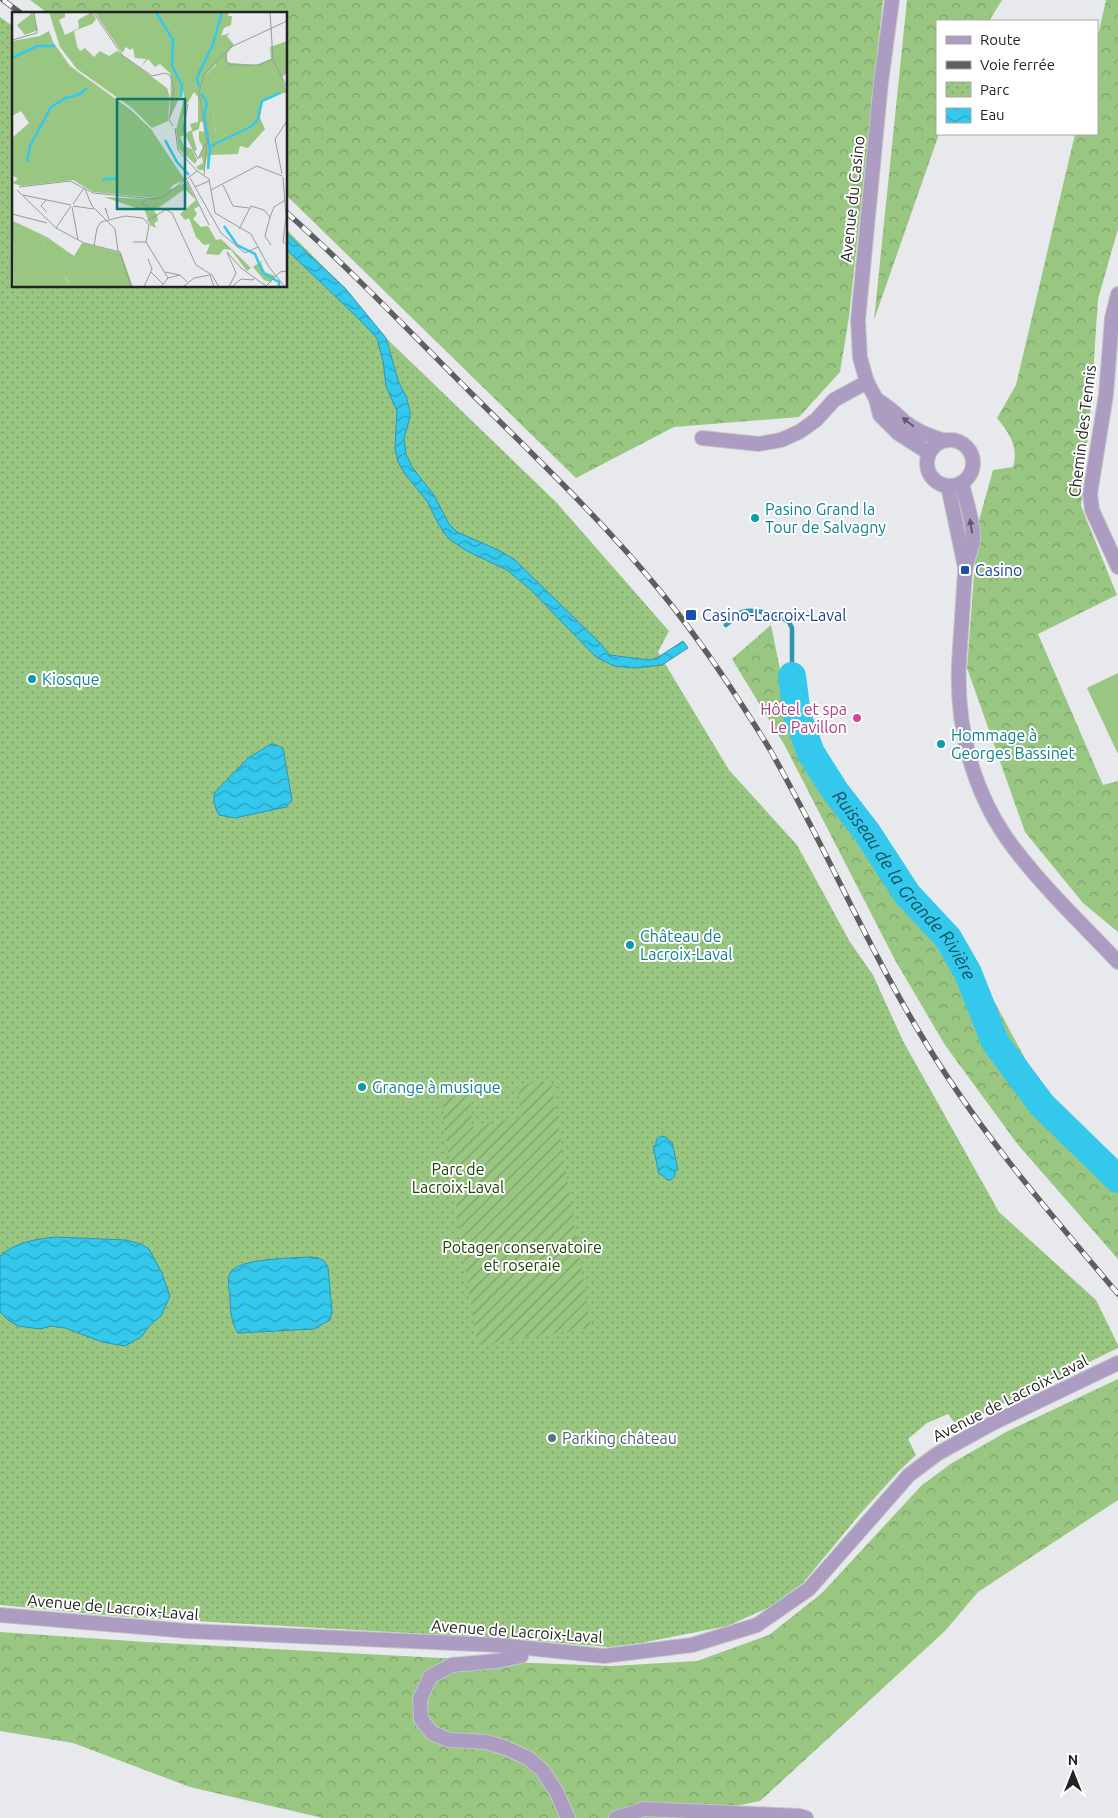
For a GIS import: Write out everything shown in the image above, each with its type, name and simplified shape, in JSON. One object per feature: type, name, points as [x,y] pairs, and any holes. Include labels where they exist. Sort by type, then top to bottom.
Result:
[{"type":"street","name":"Avenue du Casino","points":[[892,0],[881,82],[858,320],[860,358],[867,382],[876,399],[880,415],[898,433],[928,453]]},
{"type":"street","name":"Chemin des Tennis","points":[[1118,294],[1112,318],[1106,395],[1090,494],[1092,510],[1118,567]]},
{"type":"street","points":[[702,438],[759,444],[781,440],[799,432],[816,420],[834,400],[867,382]]},
{"type":"street","name":"Avenue du Casino","points":[[876,399],[893,409],[906,423],[926,435],[942,440]]},
{"type":"street","points":[[942,440],[956,440],[968,447],[972,453],[974,466],[972,473],[962,483],[948,486],[939,483],[930,475],[926,460],[928,453],[942,440]]},
{"type":"street","points":[[962,483],[973,538],[965,570],[958,694],[960,718],[968,756],[978,786],[1013,847],[1118,962]]},
{"type":"street","points":[[948,486],[965,570]]},
{"type":"street","name":"Avenue de Lacroix-Laval","points":[[0,1615],[188,1631],[498,1645],[604,1656],[692,1645],[757,1625],[809,1589],[909,1475],[937,1454],[993,1423],[1118,1363]]},
{"type":"street","points":[[521,1648],[521,1656],[497,1661],[452,1665],[430,1677],[420,1699],[421,1719],[432,1733],[449,1740],[486,1742],[506,1748],[528,1758],[542,1770],[556,1791],[568,1818]]},
{"type":"street","points":[[616,1818],[644,1809],[806,1818]]},
{"type":"green space","points":[[30,0],[883,0],[849,317],[840,372],[799,417],[674,427],[576,478],[288,197],[288,12],[46,12]]},
{"type":"green space","points":[[907,0],[1002,0],[990,20],[936,20],[936,135],[939,135],[874,320]]},
{"type":"green space","points":[[1106,0],[1118,0],[1118,229],[1098,299],[1091,405],[1081,506],[1117,595],[1038,634],[1103,785],[1118,781],[1118,932],[1083,903],[1025,832],[967,668],[978,524],[993,470],[1013,467],[1015,460],[1012,441],[997,418],[1016,385],[1075,135],[1098,135],[1098,36]]},
{"type":"green space","name":"Parc de Lacroix-Laval","points":[[0,17],[12,26],[12,288],[288,288],[288,231],[345,288],[386,338],[556,502],[669,631],[658,652],[729,770],[797,845],[850,942],[873,975],[903,1041],[999,1212],[1096,1300],[1118,1348],[957,1426],[948,1414],[927,1423],[908,1439],[916,1455],[860,1514],[803,1583],[768,1608],[727,1626],[641,1643],[609,1647],[531,1640],[126,1617],[0,1605]]},
{"type":"green space","points":[[771,625],[795,743],[909,907],[978,971],[1051,1107],[1118,1172],[1118,1259],[1019,1146],[945,1045],[895,960],[785,746],[732,659]]},
{"type":"green space","points":[[1118,673],[1118,754],[1087,688]]},
{"type":"green space","name":"Potager conservatoire et roseraie","points":[[535,1082],[552,1085],[591,1328],[477,1345],[444,1125],[442,1100],[469,1092],[473,1127],[521,1117],[518,1087]]},
{"type":"green space","points":[[1118,1379],[1118,1500],[978,1592],[945,1631],[760,1801],[677,1818],[323,1818],[190,1787],[73,1743],[0,1731],[0,1632],[145,1642],[532,1663],[612,1666],[697,1661],[769,1635],[822,1593],[922,1485],[952,1463],[1006,1432]]},
{"type":"water","points":[[288,235],[345,288],[386,338],[399,383],[406,396],[410,411],[404,439],[406,454],[412,467],[434,495],[449,524],[457,532],[514,559],[610,655],[649,660],[657,658],[683,641],[688,648],[662,665],[635,668],[614,666],[596,657],[531,590],[507,570],[465,550],[448,538],[427,501],[405,474],[398,462],[395,449],[397,411],[386,386],[383,361],[377,338],[288,251]]},
{"type":"water","points":[[271,744],[283,748],[292,800],[286,807],[235,818],[219,815],[214,804],[215,792],[248,758]]},
{"type":"water","points":[[661,1136],[666,1137],[672,1142],[678,1170],[675,1170],[675,1176],[671,1180],[667,1180],[659,1174],[653,1146],[656,1145],[656,1140]]},
{"type":"water","points":[[56,1237],[126,1240],[141,1244],[149,1249],[161,1271],[170,1296],[161,1316],[150,1325],[141,1337],[125,1346],[102,1342],[65,1328],[51,1326],[40,1329],[18,1326],[8,1320],[0,1312],[0,1256],[19,1244]]},
{"type":"water","points":[[311,1257],[322,1260],[328,1268],[332,1311],[330,1320],[314,1329],[238,1333],[231,1311],[228,1282],[230,1273],[243,1264]]},
{"type":"waterway","name":"Ruisseau de la Grande Rivière","points":[[726,625],[738,614],[749,611],[771,614],[789,622],[792,628],[792,676]]},
{"type":"waterway","name":"Ruisseau de la Grande Rivière","points":[[792,676],[797,715],[811,753],[835,791],[866,831],[907,894],[948,938],[968,973],[995,1042],[1042,1105],[1118,1179]]},
{"type":"railway","points":[[3,0],[19,12]]},
{"type":"railway","points":[[288,214],[356,278],[568,490],[639,566],[690,629],[718,668],[769,748],[808,819],[881,964],[943,1070],[1014,1169],[1118,1294]]},
{"type":"place","name":"Pasino Grand la Tour de Salvagny","points":[[755,518]]},
{"type":"place","name":"Casino","points":[[965,570]]},
{"type":"place","name":"Casino-Lacroix-Laval","points":[[691,615]]},
{"type":"place","name":"Kiosque","points":[[32,679]]},
{"type":"place","name":"Hôtel et spa Le Pavillon","points":[[857,718]]},
{"type":"place","name":"Hommage à Georges Bassinet","points":[[941,744]]},
{"type":"place","name":"Château de Lacroix-Laval","points":[[630,945]]},
{"type":"place","name":"Grange à musique","points":[[362,1087]]},
{"type":"place","name":"Parking château","points":[[552,1438]]}]
